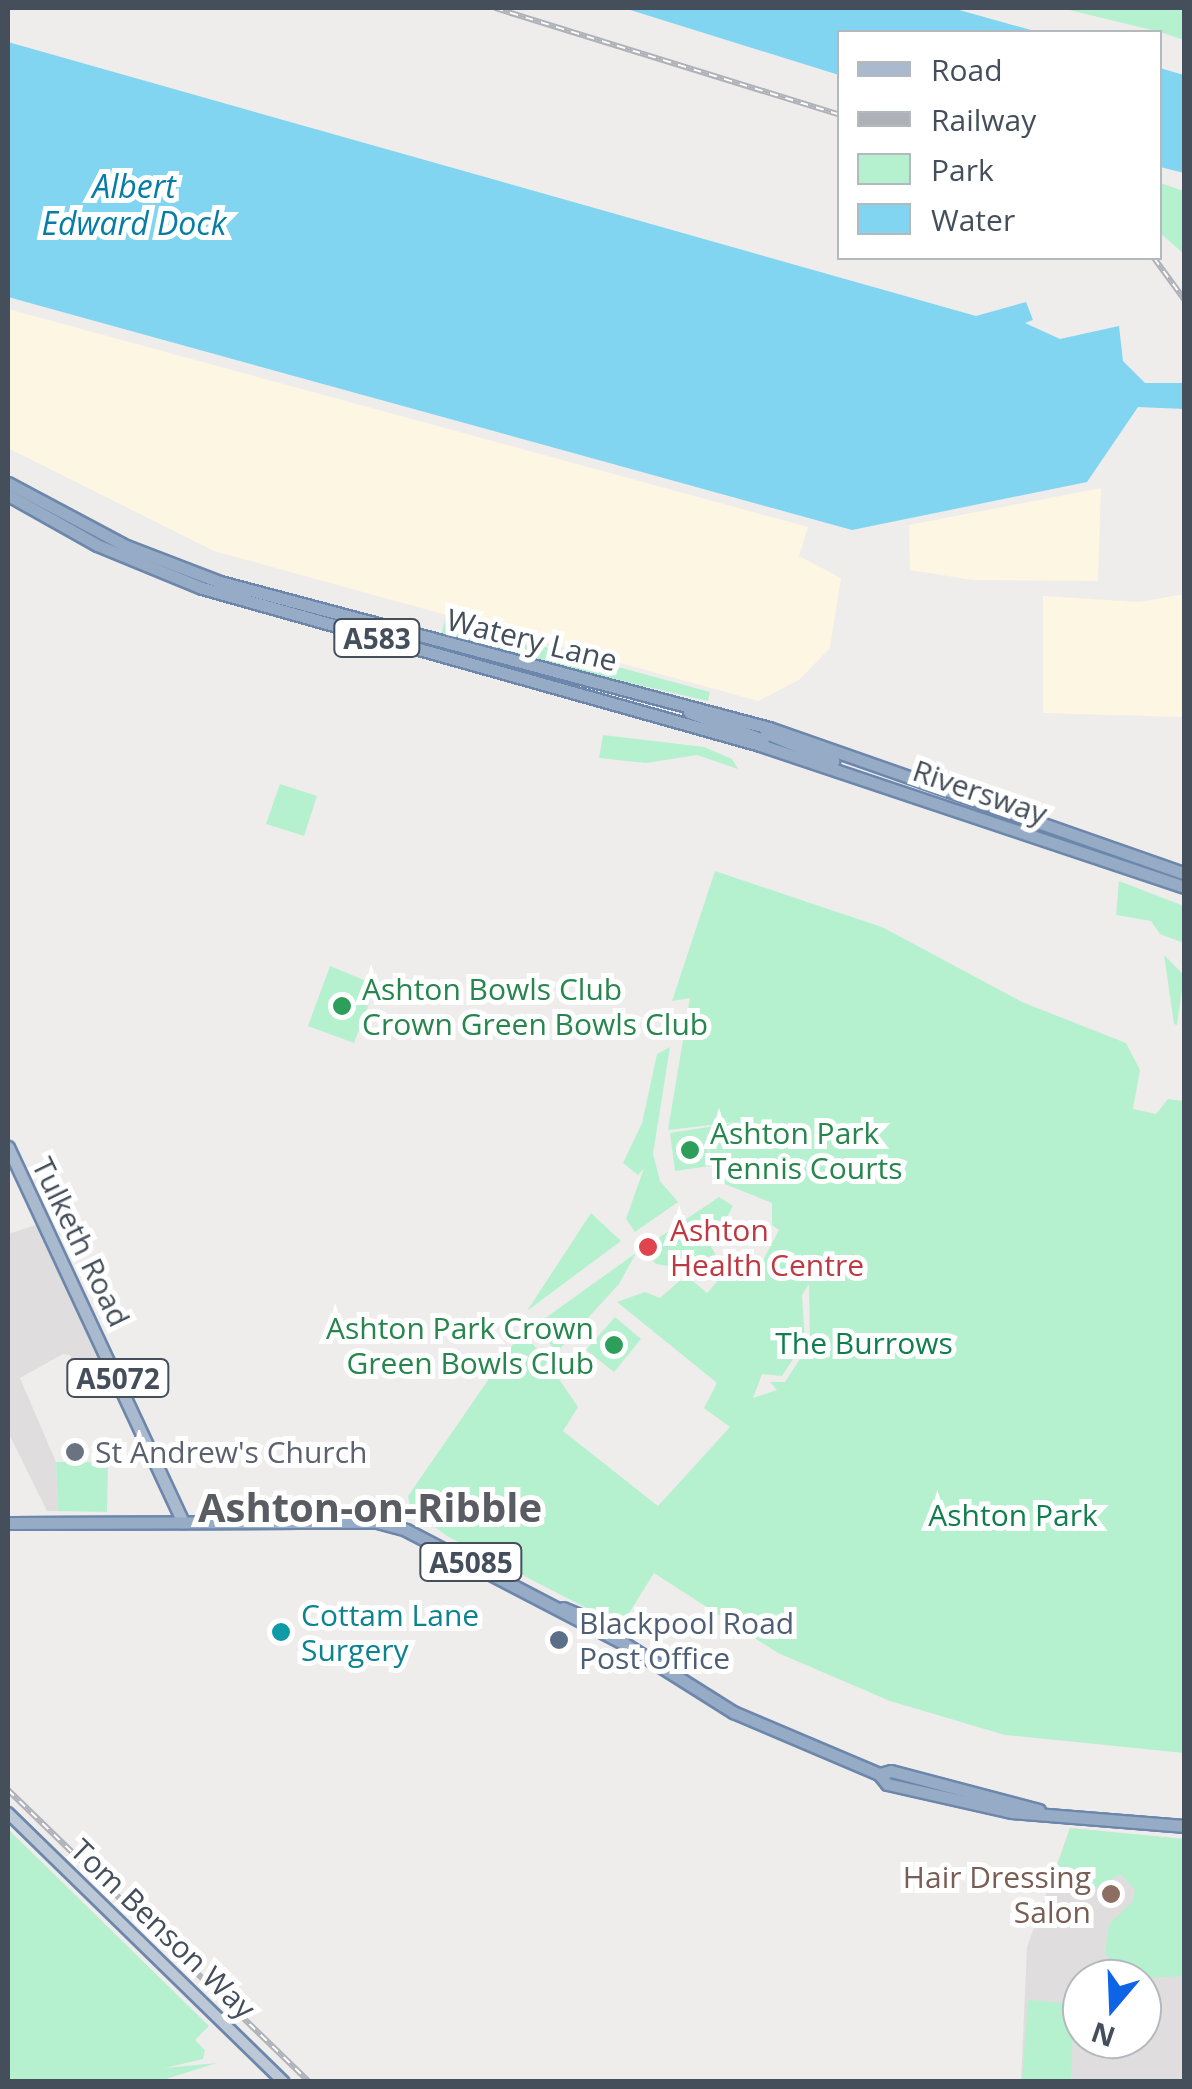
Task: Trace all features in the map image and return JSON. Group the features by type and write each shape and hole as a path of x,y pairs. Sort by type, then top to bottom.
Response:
{"highway":[{"name":"Watery Lane","path":"8,482 126,546 220,582 658,698 765,737"},
{"name":"Watery Lane","path":"8,495 96,544 202,588 765,737"},
{"name":"Riversway","path":"765,737 881,785 1184,886"},
{"name":"Riversway","path":"765,737 1184,873"},
{"name":"A5085","path":"8,1523 377,1522 563,1608 596,1619 626,1644 761,1727 879,1774 886,1784 949,1801 1184,1826"}],"main road":[{"name":"Tulketh Road","path":"8,1147 183,1522"},
{"name":"Tom Benson Way","path":"8,1814 284,2082"}],"shaded area":[{"path":"8,309 808,527 799,556 841,578 830,648 799,680 758,701 214,551 8,448"},
{"path":"1101,488 1098,581 973,580 910,570 909,525"},
{"path":"1184,594 1184,717 1043,713 1043,596 1139,602"},
{"path":"36,1225 102,1361 78,1376 70,1355 63,1354 20,1378 56,1462 58,1511 47,1511 8,1432 8,1234"},
{"path":"1070,1828 1184,1839 1184,2081 1021,2082 1027,1947"}],"green space":[{"path":"1061,8 1184,8 1184,40 1162,30"},
{"path":"1162,184 1184,191 1184,254 1162,235"},
{"path":"446,616 464,621 463,627 506,637 509,631 512,638 710,692 708,701 440,639"},
{"path":"603,735 704,747 732,759 738,769 697,755 646,763 599,758"},
{"path":"280,784 317,796 304,836 266,824"},
{"name":"Ashton Park","path":"715,871 882,927 1022,1002 1126,1043 1140,1070 1133,1109 1156,1114 1168,1099 1184,1101 1184,1753 1005,1735 890,1701 778,1653 654,1573 621,1626 447,1536 411,1510 408,1496 522,1331 548,1362 540,1369 555,1373 578,1407 563,1431 658,1506 730,1427 704,1408 717,1383 617,1302 645,1292 660,1298 686,1275 707,1293 721,1277 747,1270 754,1260 761,1264 779,1230 772,1225 772,1203 715,1180 752,1162 712,1166 706,1130 710,1166 675,1171 670,1133 746,1121 668,1130 690,998 672,1001","holes":["809,1284 810,1343 785,1382 770,1382 777,1390 753,1398 762,1374 782,1376 805,1341 802,1295"]},
{"path":"1119,881 1184,906 1184,943 1160,934 1151,921 1116,915"},
{"path":"1164,955 1184,975 1177,1025 1174,1024"},
{"name":"Ashton Bowls Club Crown Green Bowls Club","path":"330,966 376,985 354,1043 308,1026"},
{"path":"670,1047 653,1154 660,1181 678,1202 635,1232 626,1219 644,1168 638,1175 623,1163 642,1123 657,1054"},
{"path":"719,1197 733,1206 711,1246 718,1260 705,1272 656,1264 642,1249"},
{"path":"591,1213 621,1241 527,1311"},
{"path":"636,1253 619,1284 556,1353 537,1324"},
{"name":"Ashton Park Crown Green Bowls Club","path":"615,1317 641,1339 614,1372 586,1350"},
{"path":"56,1462 108,1462 107,1512 58,1511"},
{"path":"1070,1828 1184,1839 1184,1976 1162,1977 1162,1959 1110,1959 1105,1954 1109,1924 1133,1901 1135,1890 1121,1874 1087,1893 1050,1887"},
{"path":"8,1829 209,2026 195,2040 205,2050 203,2059 165,2068 217,2063 160,2081 8,2081"},
{"path":"1028,2000 1062,2003 1062,2059 1072,2059 1071,2081 1022,2081"}],"water":[{"path":"624,8 952,8 1031,30 837,30 837,74"},
{"name":"Albert Edward Dock","path":"8,42 976,316 1026,302 1033,320 1025,323 1060,339 1119,326 1123,361 1145,383 1184,383 1184,409 1138,407 1087,482 852,530 8,297"},
{"path":"1162,69 1184,75 1184,173 1162,168"}],"railway":[{"path":"495,8 837,114"},
{"path":"1155,260 1184,299"},
{"path":"8,1790 309,2082"}],"place":[{"name":"Ashton Bowls Club Crown Green Bowls Club","path":"342,1006"},
{"name":"Ashton Park Tennis Courts","path":"690,1150"},
{"name":"Ashton Health Centre","path":"648,1247"},
{"name":"Ashton Park Crown Green Bowls Club","path":"614,1345"},
{"name":"St Andrew's Church","path":"75,1452"},
{"name":"Cottam Lane Surgery","path":"281,1632"},
{"name":"Blackpool Road Post Office","path":"559,1640"},
{"name":"Hair Dressing Salon","path":"1111,1894"}],"district":[{"name":"Ashton-on-Ribble","path":"370,1507"}],"park label":[{"name":"The Burrows","path":"864,1343"}]}
